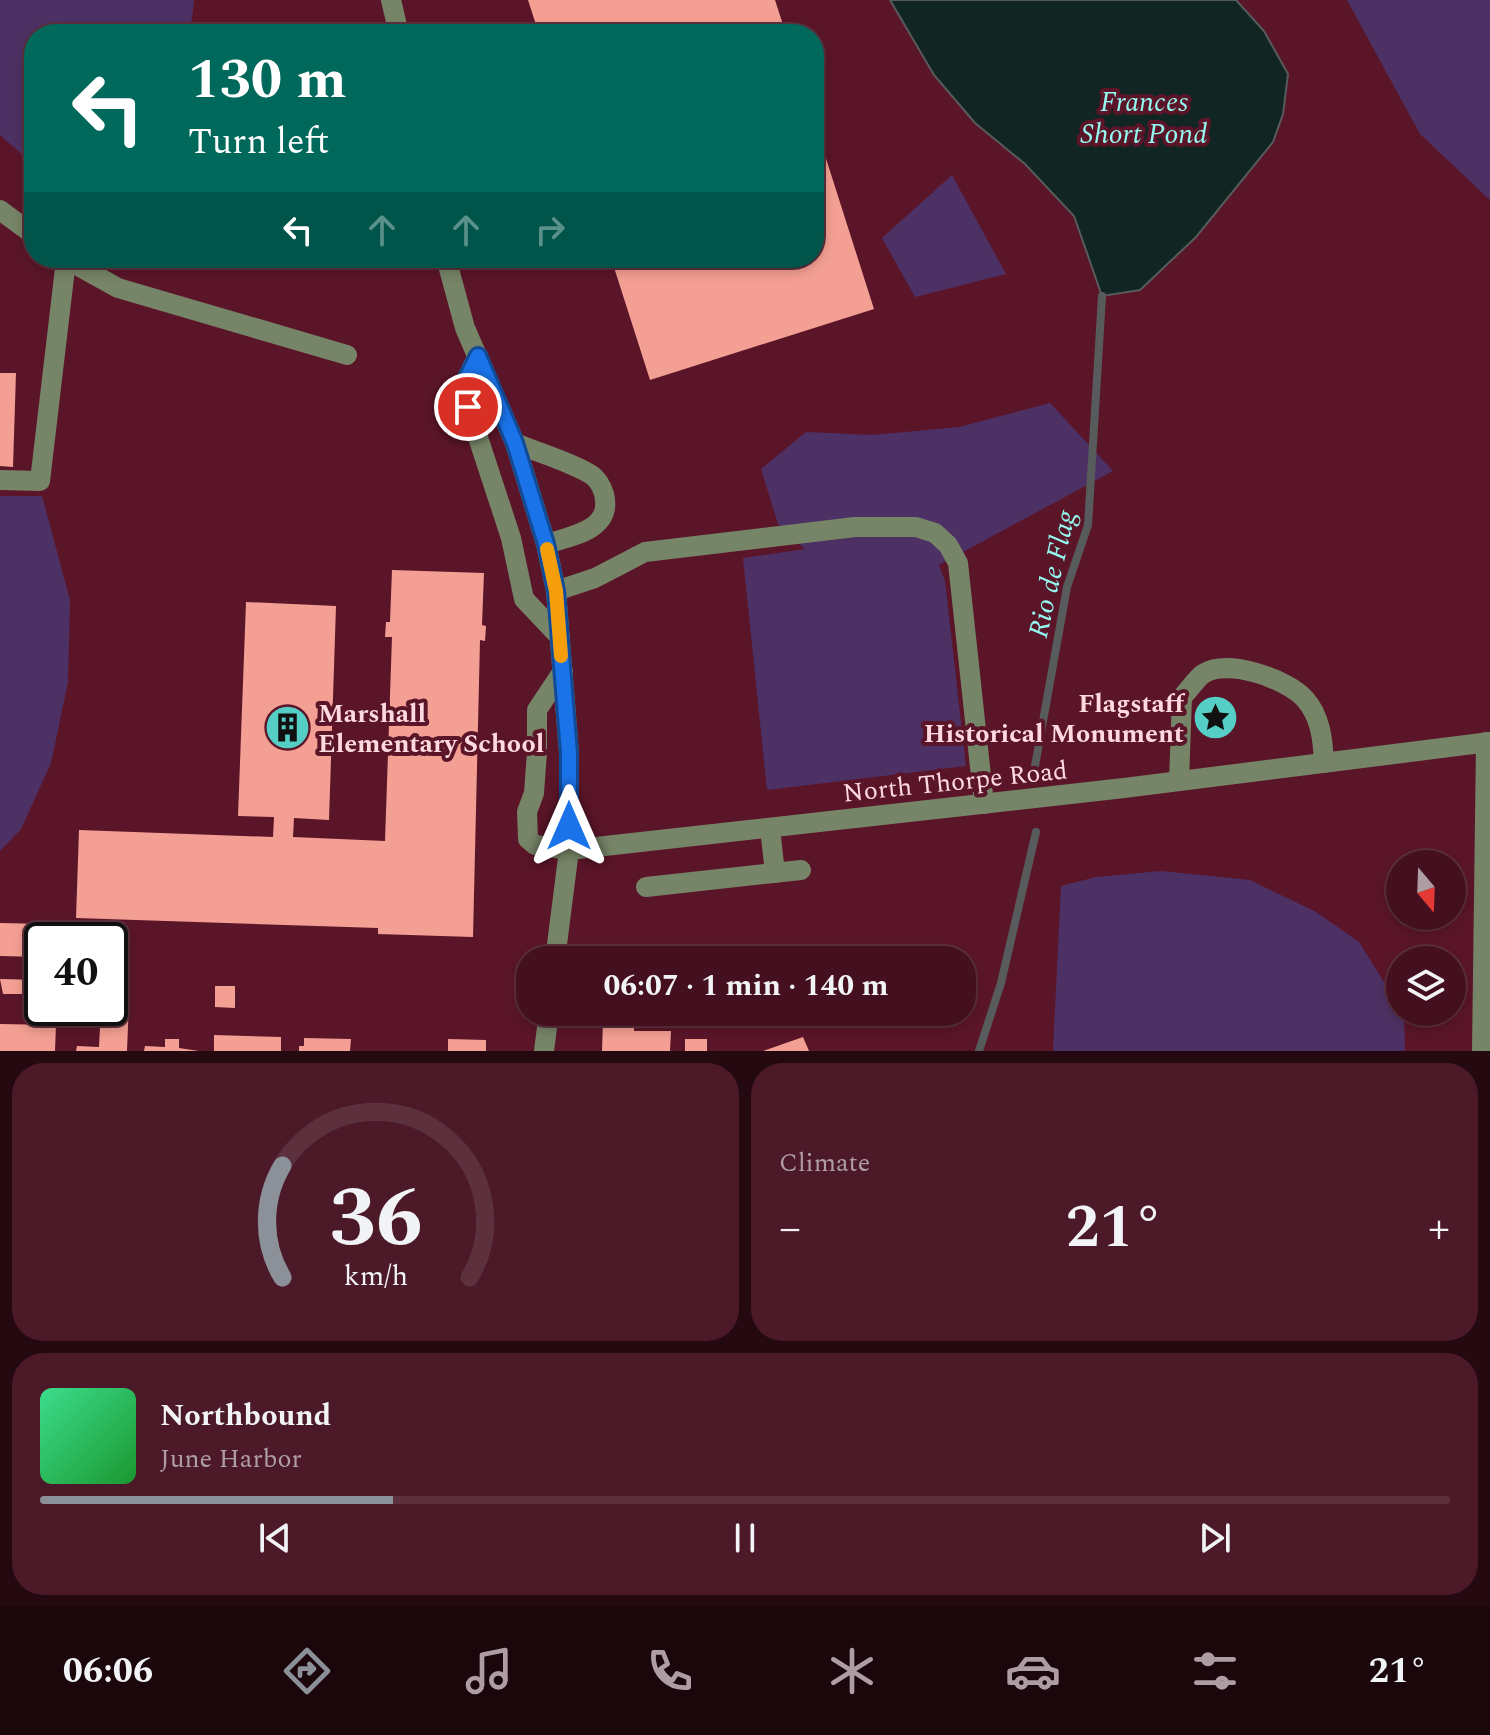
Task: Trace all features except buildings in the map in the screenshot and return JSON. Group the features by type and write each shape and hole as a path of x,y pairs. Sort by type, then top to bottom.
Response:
{"street":[{"path":"391,0 397,24"},
{"path":"0,210 24,228"},
{"path":"0,480 40,481 64,268"},
{"path":"81,268 118,288 347,355"},
{"path":"448,268 456,302 515,443 546,544 556,591 569,753 569,850 557,946"},
{"path":"478,356 464,384 468,407 511,538 524,599 560,637"},
{"path":"515,443 593,475 603,489 606,507 599,522 584,533 546,544"},
{"path":"556,591 595,578 645,552 855,527 916,527 935,533 948,545 958,563 984,804"},
{"path":"1179,781 1182,697 1205,673 1245,667 1295,690 1306,700 1320,727 1324,763"},
{"name":"North Thorpe Road","path":"563,671 537,710 534,793 527,812 528,839 535,845 569,850 984,804 1488,742"},
{"path":"1482,1051 1488,742"},
{"path":"770,828 775,873"},
{"path":"646,887 801,870"},
{"path":"544,1051 547,1026"}],"shaded area":[{"path":"0,0 194,0 191,24 24,24 24,156 0,135"},
{"path":"1347,0 1490,0 1490,200 1420,134"},
{"path":"952,175 1006,274 915,297 882,238"},
{"path":"1050,403 1113,471 939,565 945,581 966,766 767,790 743,558 805,549 778,524 761,469 806,432 873,435 959,427"},
{"path":"0,496 42,496 70,600 68,682 51,763 21,829 0,851"},
{"path":"1161,871 1250,880 1316,912 1359,942 1386,985 1386,1026 1404,1026 1405,1051 1053,1051 1061,886 1096,877"}],"water":[{"name":"Frances Short Pond","path":"890,0 1236,0 1264,31 1288,74 1283,114 1273,142 1196,237 1140,290 1102,296 1074,216 1025,164 975,123 934,75"}],"waterway":[{"name":"Rio de Flag","path":"1035,766 1067,587 1088,525 1102,296"},
{"name":"Rio de Flag","path":"979,1051 1001,983 1036,832"}],"slow traffic":[{"path":"547,549 556,591 561,656"}],"place":[{"name":"Flagstaff Historical Monument","path":"1215,718"},
{"name":"Marshall Elementary School","path":"287,728"}],"route":[{"path":"468,407 464,384 478,356 515,443 546,544 556,591 569,753 569,826"}]}
